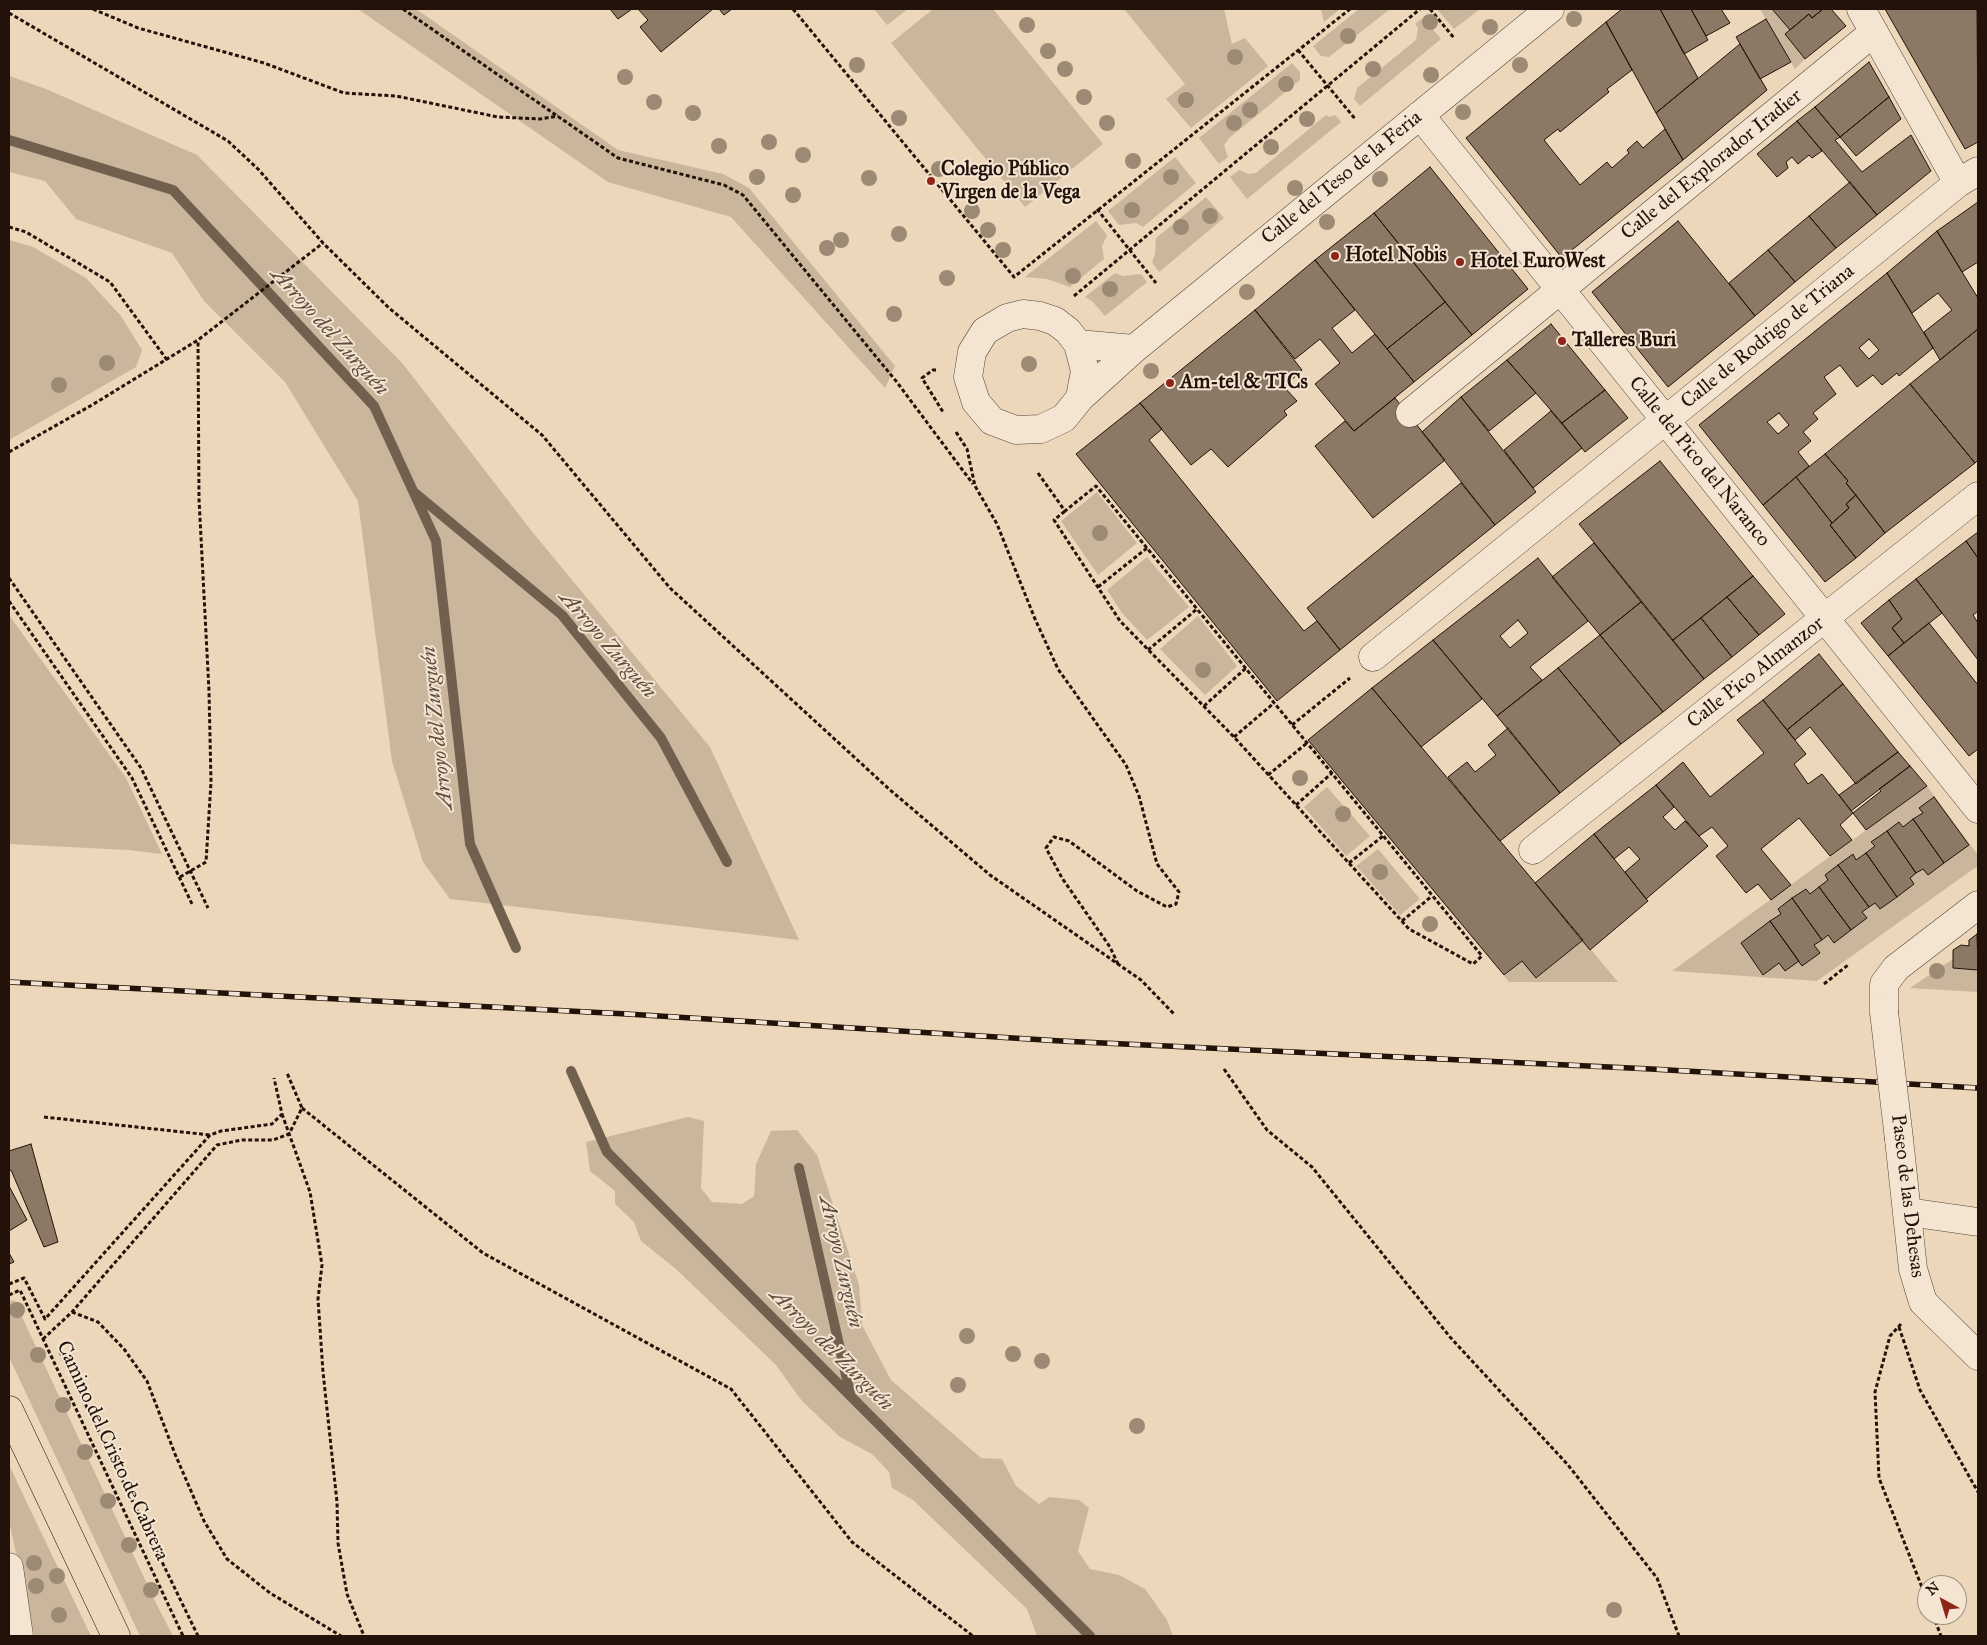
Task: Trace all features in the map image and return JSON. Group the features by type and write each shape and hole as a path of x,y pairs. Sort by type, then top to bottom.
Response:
{"main road":[{"path":"9,1410 116,1636"}],"street":[{"name":"Calle del Teso de la Feria","path":"1080,398 1086,371 1078,344 1068,331 1055,321 1040,316 1023,314 1007,318 985,331 972,352 968,377 976,402 992,421 1016,430 1041,429 1064,418 1080,398 1134,349 1550,9"},
{"path":"1868,20 1968,177"},
{"name":"Calle del Explorador Iradier","path":"1410,413 1560,290 1868,20"},
{"name":"Calle del Pico del Naranco","path":"1420,115 1978,809"},
{"name":"Calle de Rodrigo de Triana","path":"1374,658 1664,420 1968,177"},
{"path":"1078,344 1134,349"},
{"name":"Calle Pico Almanzor","path":"1533,850 1978,496"},
{"name":"Paseo de las Dehesas","path":"1978,905 1896,968 1884,984 1882,994 1913,1269 1924,1302 1978,1356"},
{"path":"1908,1212 1978,1222"},
{"path":"9,1567 19,1636"}],"path":[{"path":"92,9 138,28 264,63 344,93 396,96 498,117 540,119 558,116"},
{"path":"403,9 618,158 724,185 744,195 896,381 975,486 997,524 1035,619 1058,669 1126,765 1139,796 1158,864 1179,892 1176,904 1167,907 1137,891 1069,841 1054,837 1046,848 1062,878 1110,947 1118,964"},
{"path":"793,9 1014,277 1350,9"},
{"path":"1073,296 1420,9"},
{"path":"1430,9 1454,38"},
{"path":"9,13 228,141 258,169 323,243 389,308 542,435 670,588 875,775 990,875 1141,980 1174,1014"},
{"path":"1298,50 1356,120"},
{"path":"1097,209 1156,283"},
{"path":"9,227 26,232 110,282 167,360"},
{"path":"9,452 198,340 216,328 323,243"},
{"path":"180,877 206,862 211,782 209,691 199,499 198,340"},
{"path":"941,371 933,370 922,378 947,418"},
{"path":"952,425 967,449 975,486"},
{"path":"1038,473 1065,511"},
{"path":"1096,486 1482,956 1473,964 1409,929 1234,737 1120,620 1054,520 1065,511 1096,486"},
{"path":"1098,587 1147,548"},
{"path":"9,578 141,768 208,908"},
{"path":"9,601 132,778 192,904"},
{"path":"1148,650 1197,609"},
{"path":"1204,706 1246,668"},
{"path":"1292,725 1351,676"},
{"path":"1234,737 1274,703"},
{"path":"1268,775 1307,742"},
{"path":"1296,805 1332,773"},
{"path":"1349,863 1383,836"},
{"path":"1402,921 1432,896"},
{"path":"1824,984 1848,965"},
{"path":"1224,1069 1267,1130 1312,1167 1450,1337 1568,1464 1657,1578 1679,1636"},
{"path":"287,1073 302,1108 483,1253 731,1389 852,1542 973,1636"},
{"path":"274,1078 282,1114 310,1192 322,1265 318,1299 323,1372 337,1502 338,1543 348,1594 364,1636"},
{"path":"42,1339 72,1312 216,1145 242,1140 273,1140 289,1134 302,1108"},
{"path":"44,1117 210,1135 221,1131 272,1124 282,1114"},
{"path":"9,1284 24,1278 45,1319 210,1135"},
{"name":"Camino del Cristo de Cabrera","path":"9,1295 20,1290 184,1636"},
{"path":"72,1312 98,1322 124,1350 147,1381 175,1454 204,1521 227,1559 270,1593 341,1636"},
{"path":"1902,1321 1890,1336 1875,1392 1879,1478 1917,1575"},
{"path":"1899,1327 1920,1390 1978,1492"},
{"path":"60,1352 198,1636"}],"shaded area":[{"path":"358,9 416,9 618,150 723,174 749,188 895,366 885,388 731,217 608,182"},
{"path":"874,9 908,9 887,25"},
{"path":"933,9 993,9 1103,144 1025,207 891,43"},
{"path":"1124,9 1224,9 1232,44 1245,38 1268,66 1191,128 1166,99 1185,84"},
{"path":"1321,9 1340,9 1324,22"},
{"path":"1359,9 1390,9 1329,57 1321,56 1313,46"},
{"path":"1437,9 1480,9 1454,29"},
{"path":"1760,9 1772,9 1790,30 1785,34 1805,59 1795,69"},
{"path":"1423,18 1441,39 1360,106 1354,99 1357,88 1416,40 1418,28 1415,24"},
{"path":"1292,63 1300,72 1300,80 1229,138 1224,145 1228,157 1219,164 1199,138"},
{"path":"9,76 46,89 197,155 403,364 530,529 710,747 799,940 450,899 423,862 392,761 358,501 285,382 204,301 172,253 76,219 45,181 9,172"},
{"path":"1326,115 1330,117 1335,115 1341,122 1247,199 1230,177 1239,170 1248,174 1256,173"},
{"path":"1175,157 1196,183 1143,227 1136,223 1119,225 1108,211"},
{"path":"1206,197 1224,218 1159,272 1152,262 1155,254 1156,238"},
{"path":"1096,221 1107,235 1102,246 1104,259 1070,287 1047,279 1025,277"},
{"path":"9,240 33,247 86,278 121,316 142,350 136,367 9,440"},
{"path":"1115,273 1123,276 1141,274 1147,282 1105,316 1092,301 1085,297"},
{"path":"1097,492 1137,543 1098,575 1061,521"},
{"path":"1147,557 1189,607 1147,640 1122,613 1107,590"},
{"path":"9,615 126,778 162,854 128,850 9,844"},
{"path":"1198,616 1237,666 1205,695 1160,649"},
{"path":"1927,786 1978,855 1978,866 1817,981 1672,971"},
{"path":"1327,787 1370,836 1346,856 1304,807"},
{"path":"1378,849 1420,899 1400,915 1356,866"},
{"path":"1978,934 1978,992 1910,988 1953,959 1961,945 1968,946 1969,940"},
{"path":"1583,940 1618,982 1509,982 1504,976 1522,961 1537,978"},
{"path":"688,1117 704,1121 701,1188 712,1202 742,1204 754,1196 756,1164 771,1131 797,1130 817,1155 859,1285 862,1325 891,1380 981,1458 1002,1459 1016,1486 1039,1504 1049,1497 1079,1500 1089,1508 1078,1551 1090,1569 1119,1575 1145,1589 1167,1620 1173,1636 1037,1636 1027,1609 913,1500 892,1488 889,1472 872,1454 840,1437 802,1401 776,1365 676,1269 641,1241 634,1222 615,1204 615,1191 590,1171 586,1142"},
{"path":"14,1300 173,1636 140,1636 9,1357 9,1302"},
{"path":"9,1464 91,1636 34,1636 9,1521"}],"building":[{"path":"610,9 632,9 618,19"},
{"path":"638,9 713,9 661,52 640,27 648,20"},
{"path":"719,9 732,9 724,15"},
{"path":"1622,9 1660,9 1698,78 1656,113 1606,22"},
{"path":"1660,9 1691,9 1708,40 1684,54"},
{"path":"1691,9 1721,9 1730,23 1706,36"},
{"path":"1772,9 1823,9 1812,18 1809,14 1790,30"},
{"path":"1823,9 1831,9 1846,26 1805,59 1785,34 1809,14 1812,18"},
{"path":"1885,9 1977,9 1978,142 1965,149"},
{"path":"1766,19 1791,62 1760,79 1736,37"},
{"path":"1606,22 1632,70 1607,89 1609,92 1560,132 1558,129 1544,140 1580,185 1607,162 1612,168 1629,153 1627,150 1637,141 1643,148 1665,129 1683,160 1562,258 1466,138"},
{"path":"1740,44 1767,90 1683,160 1656,113"},
{"path":"1869,62 1889,97 1840,137 1815,107"},
{"path":"1889,97 1901,119 1856,156 1840,137"},
{"path":"1815,107 1840,137 1835,140 1862,172 1911,135 1931,171 1877,215 1797,121"},
{"path":"1797,121 1822,151 1812,158 1809,155 1798,164 1792,157 1786,162 1788,168 1777,177 1757,154"},
{"name":"Hotel EuroWest","path":"1430,167 1528,289 1472,335 1374,213"},
{"path":"1850,182 1877,215 1836,248 1809,216"},
{"path":"1978,202 1978,262 1962,272 1937,231"},
{"path":"1374,213 1445,302 1387,349 1315,260"},
{"path":"1809,216 1836,248 1795,282 1768,250"},
{"path":"1678,221 1755,316 1668,387 1592,292"},
{"path":"1937,231 1978,298 1978,329 1940,360 1924,332 1952,310 1938,293 1912,313 1887,273"},
{"path":"1768,250 1795,282 1755,316 1729,283"},
{"path":"1315,260 1355,310 1332,328 1352,353 1375,334 1414,382 1354,431 1315,384 1340,363 1320,339 1295,359 1255,310"},
{"path":"1887,273 1933,348 1899,376 1897,373 1882,385 1873,375 1857,387 1840,365 1824,377 1836,394 1813,413 1818,419 1803,432 1811,441 1798,452 1809,466 1763,505 1699,425","holes":["1869,339 1879,350 1869,359 1859,348","1779,413 1789,425 1778,434 1767,422"]},
{"path":"1445,302 1472,335 1414,382 1387,349"},
{"path":"1255,310 1302,370 1284,387 1297,401 1284,411 1287,415 1228,467 1211,449 1191,465 1140,403"},
{"path":"1551,324 1605,390 1562,423 1507,360"},
{"path":"1978,329 1978,460 1975,463 1910,384"},
{"path":"1507,360 1536,393 1489,431 1461,397"},
{"path":"1910,384 1975,463 1885,533 1846,483 1848,481 1825,454"},
{"path":"1605,390 1628,418 1585,452 1562,423"},
{"path":"1461,397 1536,492 1495,525 1422,432"},
{"path":"1395,398 1445,460 1373,518 1315,446 1345,421 1354,431"},
{"path":"1140,403 1162,429 1149,440 1304,631 1317,621 1340,650 1277,701 1076,454"},
{"path":"1551,411 1582,448 1533,488 1504,450"},
{"path":"1825,454 1848,481 1846,483 1856,495 1846,504 1849,508 1832,523 1796,477"},
{"path":"1660,461 1753,576 1673,640 1579,524"},
{"path":"1796,477 1832,523 1830,525 1856,558 1825,582 1763,505"},
{"path":"1461,483 1495,525 1340,650 1307,608"},
{"path":"1856,495 1885,533 1856,558 1830,525 1849,508 1846,504"},
{"path":"1978,532 1978,558 1966,541"},
{"path":"1966,541 1978,558 1978,611 1973,615 1978,623 1978,660 1916,579"},
{"path":"1594,543 1641,602 1600,635 1552,577"},
{"path":"1538,558 1588,621 1530,667 1542,680 1497,716 1433,640","holes":["1518,620 1528,633 1510,648 1500,636"]},
{"path":"1753,576 1785,614 1759,635 1727,597"},
{"path":"1916,579 1942,613 1904,643 1892,628 1902,619 1889,600"},
{"path":"1727,597 1759,635 1732,657 1701,618"},
{"path":"1889,600 1902,619 1892,628 1904,643 1888,656 1861,623"},
{"path":"1641,602 1704,679 1663,712 1600,635"},
{"path":"1701,618 1732,657 1704,679 1673,640"},
{"path":"1929,623 1978,685 1978,749 1969,756 1888,656"},
{"path":"1600,635 1663,712 1621,744 1558,668"},
{"path":"1433,640 1482,699 1421,747 1372,688"},
{"path":"1819,654 1843,684 1787,730 1763,700"},
{"path":"1558,668 1621,744 1560,793 1497,716"},
{"path":"1843,684 1898,752 1856,784 1810,727 1795,740 1787,730"},
{"path":"1372,688 1583,940 1536,978 1522,961 1504,975 1308,740"},
{"path":"1763,700 1806,754 1794,764 1808,784 1822,774 1853,813 1840,825 1852,840 1830,856 1799,818 1761,849 1791,885 1771,900 1758,884 1746,893 1716,856 1728,846 1712,827 1699,836 1656,785 1683,762 1710,797 1764,753 1737,720"},
{"path":"1508,728 1560,793 1500,841 1448,777 1467,762 1475,772 1496,755 1488,745"},
{"path":"1898,752 1910,766 1851,811 1839,795"},
{"path":"1910,766 1927,786 1866,830 1853,813 1881,791 1879,789"},
{"path":"1656,785 1674,807 1663,817 1675,830 1685,821 1708,846 1646,899 1625,872 1640,859 1629,847 1614,859 1594,834"},
{"path":"1934,797 1969,845 1944,863 1913,819 1923,813 1919,808"},
{"path":"1913,819 1944,863 1928,875 1923,869 1916,873 1887,831 1899,822 1903,827"},
{"path":"1887,831 1916,873 1910,878 1914,884 1897,897 1866,853 1875,846 1871,842"},
{"path":"1594,834 1648,901 1590,950 1535,883"},
{"path":"1866,853 1897,897 1880,909 1875,903 1869,907 1838,865 1853,854 1856,860"},
{"path":"1838,865 1869,907 1862,912 1867,918 1851,930 1819,887 1828,880 1825,875"},
{"path":"1819,887 1851,930 1834,943 1828,935 1822,940 1792,898 1806,889 1810,894"},
{"path":"1792,898 1822,940 1814,945 1820,953 1802,966 1770,921 1781,914 1778,909"},
{"path":"1770,921 1799,961 1785,971 1779,963 1763,975 1741,943"},
{"path":"1977,934 1978,970 1953,968 1953,950 1961,945 1969,946 1969,940"},
{"path":"31,1144 58,1242 44,1247 11,1170 9,1171 9,1151"},
{"path":"9,1186 27,1220 9,1231"},
{"path":"9,1253 14,1262 9,1264"}],"waterway":[{"name":"Arroyo del Zurguén","path":"9,140 173,190 374,406 436,541 470,844 516,948"},
{"name":"Arroyo Zurguén","path":"415,493 562,615 661,738 727,862"},
{"name":"Arroyo del Zurguén","path":"571,1071 607,1152 1090,1636"},
{"name":"Arroyo Zurguén","path":"799,1168 850,1393"}],"railway":[{"path":"9,982 627,1014 1061,1041 1651,1069 1978,1088"}],"place":[{"name":"Colegio Público Virgen de la Vega","path":"931,181"},
{"name":"Hotel Nobis","path":"1335,256"},
{"name":"Hotel EuroWest","path":"1460,262"},
{"name":"Talleres Buri","path":"1562,341"},
{"name":"Am-tel & TICs","path":"1170,383"}]}
